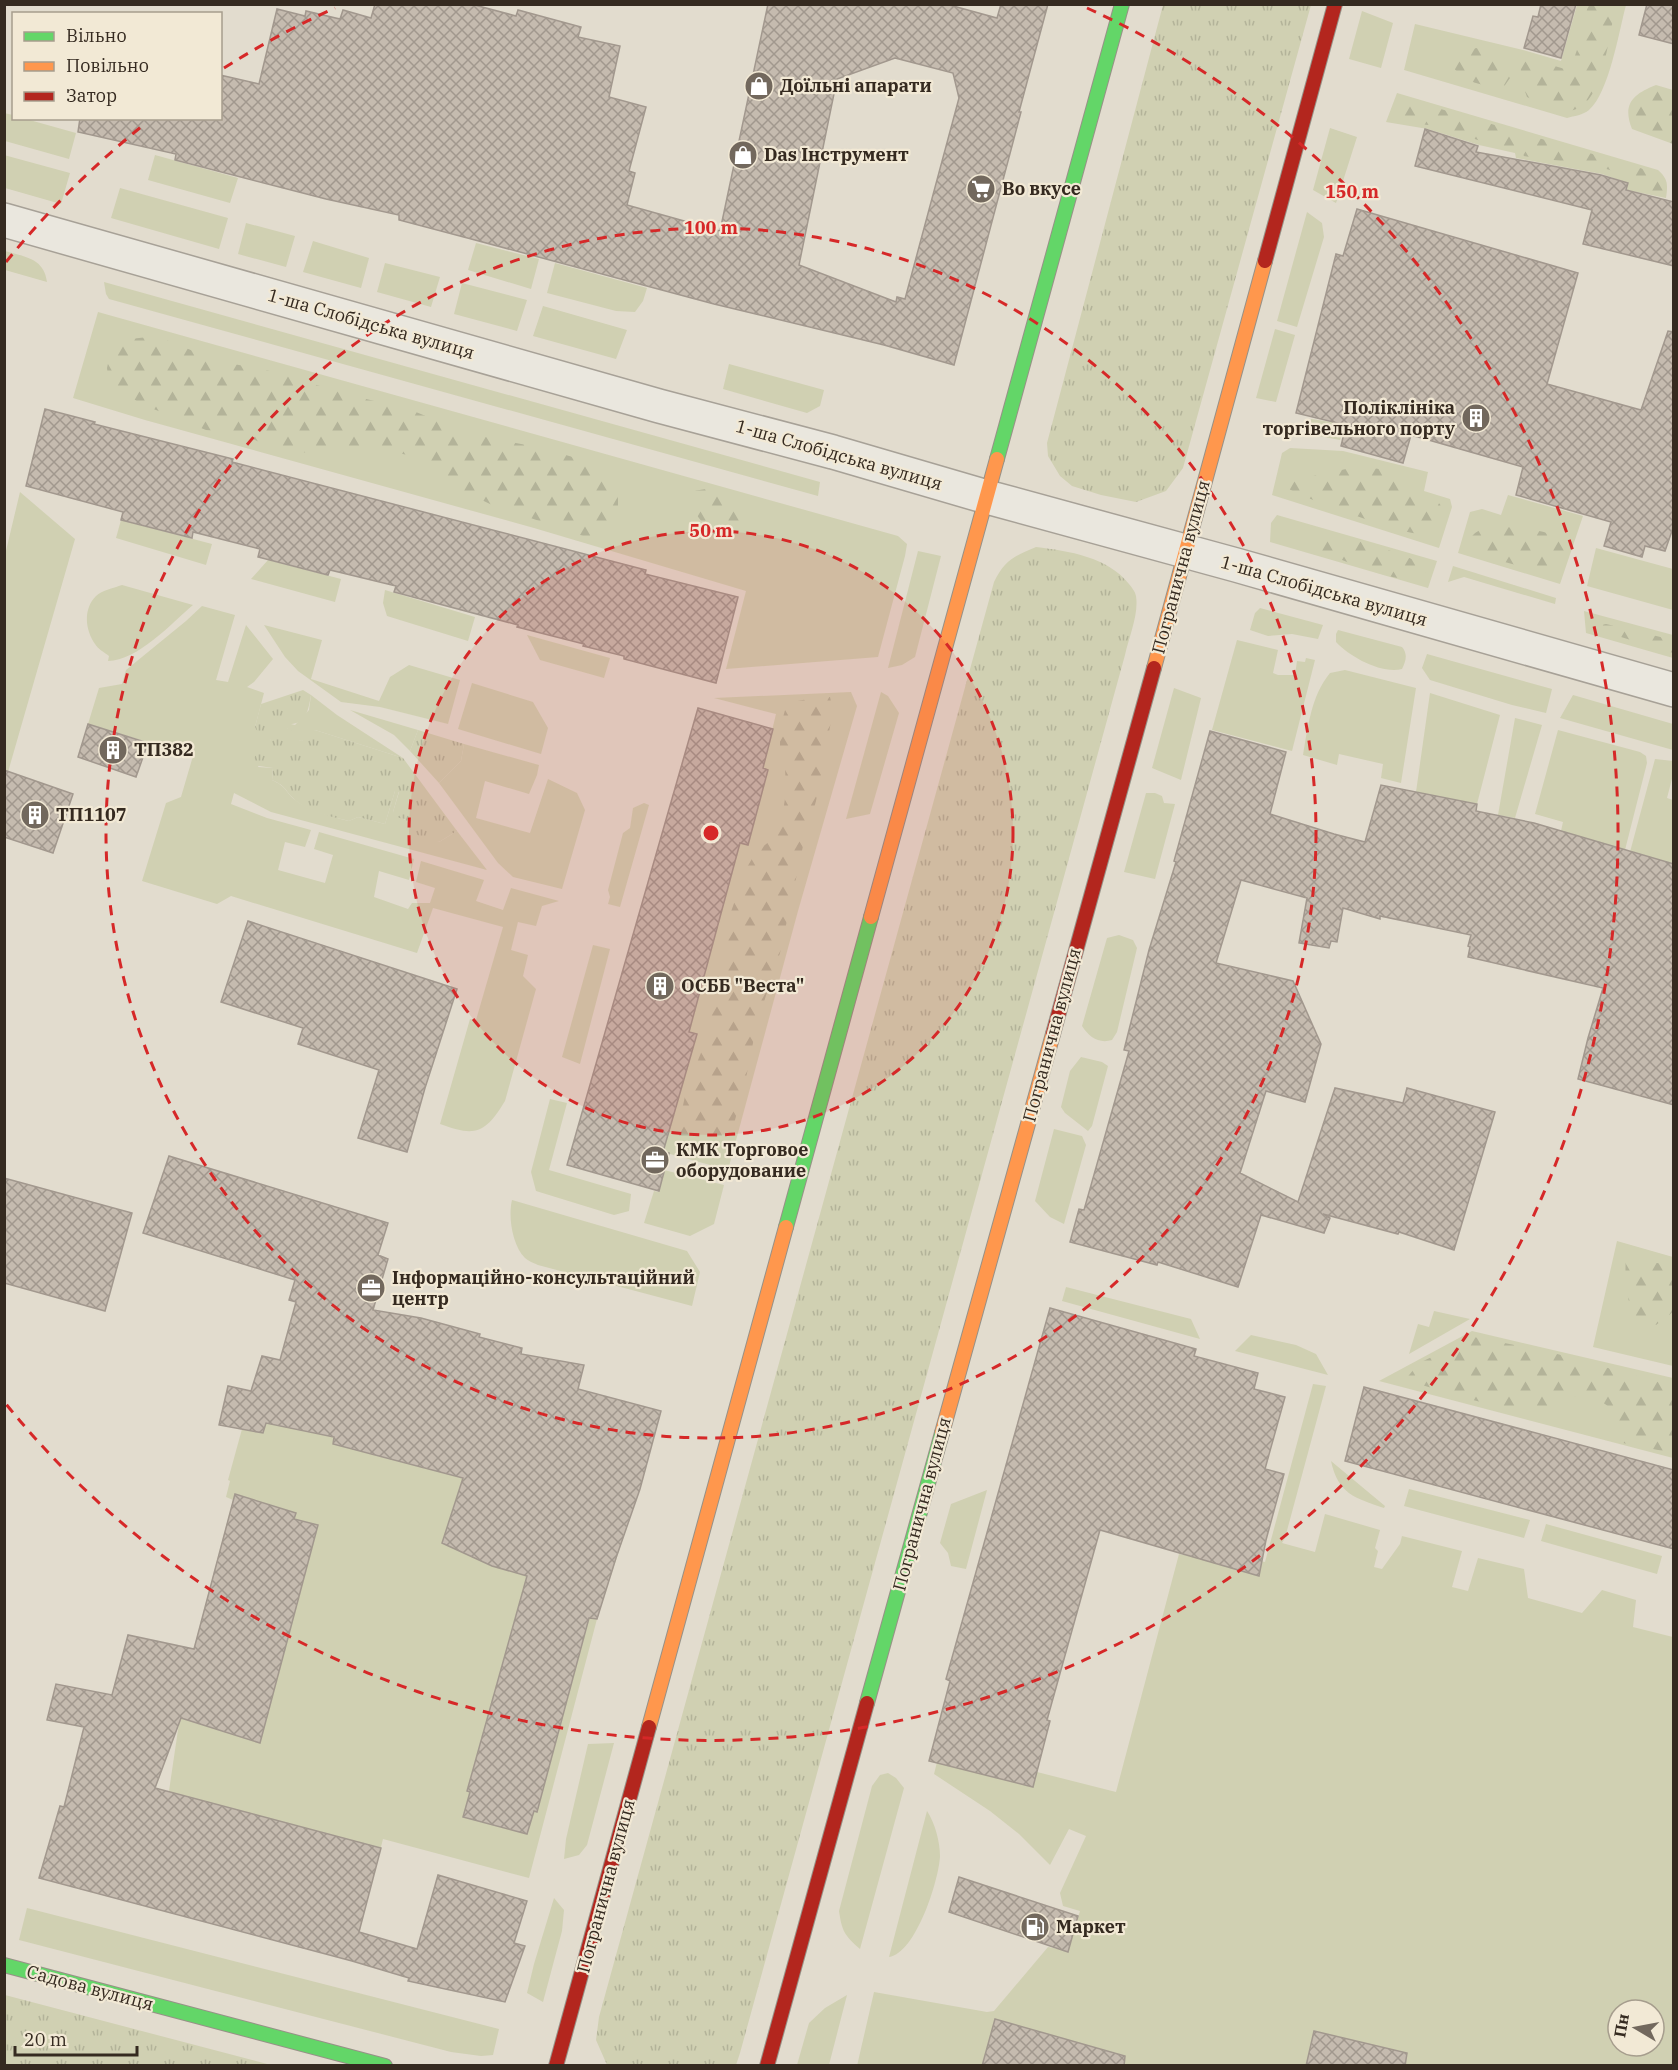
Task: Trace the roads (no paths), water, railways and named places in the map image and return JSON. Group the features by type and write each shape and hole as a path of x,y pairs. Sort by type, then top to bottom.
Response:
{"main road":[{"name":"Погранична вулиця","path":"556,2066 1122,4"},
{"name":"Погранична вулиця","path":"767,2066 1186,552 1335,4"},
{"name":"Садова вулиця","path":"4,1965 385,2066"}],"street":[{"name":"1-ша Слобідська вулиця","path":"4,220 1674,690"}],"place":[{"name":"Доїльні апарати","path":"759,86"},
{"name":"Das Інструмент","path":"743,155"},
{"name":"Во вкусе","path":"981,189"},
{"name":"Поліклініка торгівельного порту","path":"1476,418"},
{"name":"ТП382","path":"113,750"},
{"name":"ТП1107","path":"35,815"},
{"name":"ОСББ \"Веста\"","path":"660,986"},
{"name":"КМК Торговое оборудование","path":"655,1160"},
{"name":"Інформаційно-консультаційний центр","path":"371,1288"},
{"name":"Маркет","path":"1035,1927"}]}
